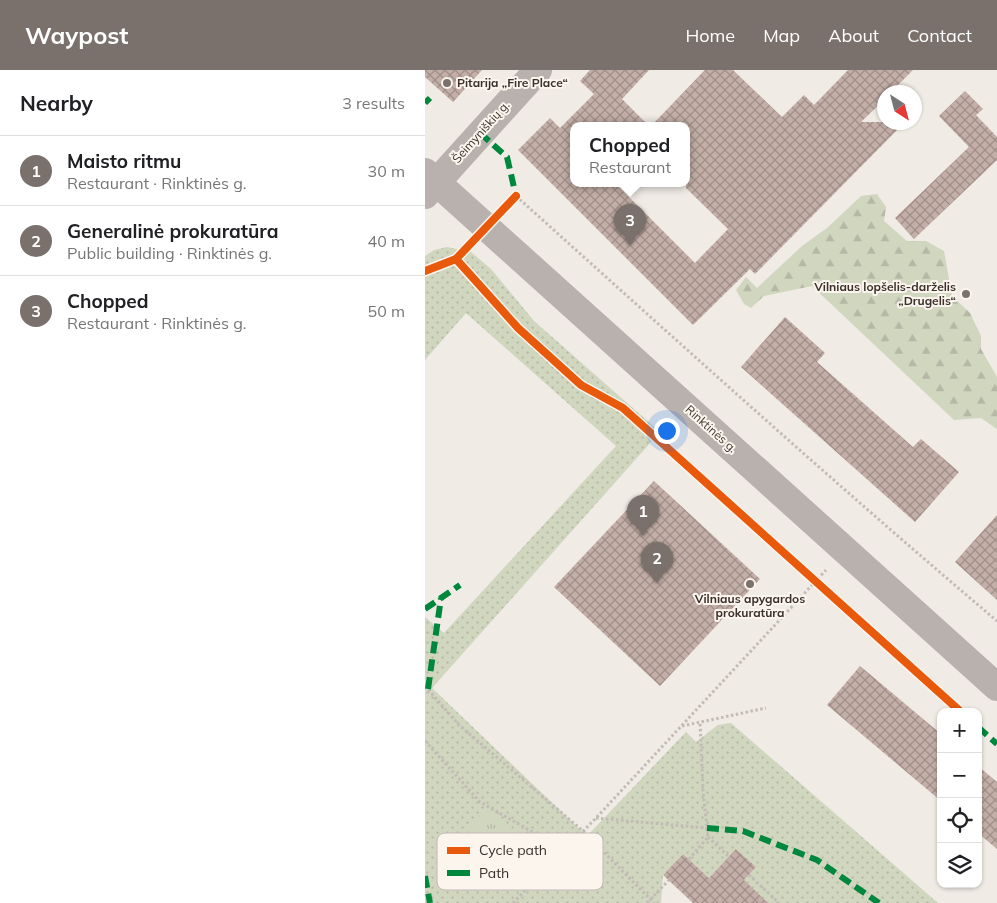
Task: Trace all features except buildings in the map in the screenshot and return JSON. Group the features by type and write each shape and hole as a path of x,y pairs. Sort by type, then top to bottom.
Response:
{"main road":[{"name":"Šeimyniškių g.","path":"429,183 538,70"},
{"name":"Rinktinės g.","path":"429,183 845,550 997,687"}],"path":[{"path":"516,196 706,368 997,622"},
{"path":"425,686 459,725 583,831 845,550"},
{"path":"681,726 766,708"},
{"path":"699,722 708,838 729,857"},
{"path":"425,741 480,802 534,833"},
{"path":"596,818 707,828"},
{"path":"689,859 708,838"},
{"path":"603,851 654,903"},
{"path":"749,875 779,903"},
{"path":"647,903 669,880"},
{"path":"513,903 526,890"}],"green space":[{"path":"877,194 886,207 884,221 907,241 926,241 944,251 952,296 970,313 981,336 981,349 997,377 997,429 981,418 954,420 812,286 764,296 751,308 744,304 736,290 746,277 757,288 802,246 827,228 861,196"},
{"path":"447,247 471,252 491,269 534,321 660,432 432,688 584,833 437,833 437,890 603,890 603,833 590,833 686,732 696,742 718,725 731,723 938,903 768,903 744,880 756,867 736,849 709,878 683,854 663,875 661,903 425,903 425,617 444,633 616,446 466,313 425,360 425,256 434,250"},
{"path":"484,809 519,833 467,833"}],"marked path":[{"path":"425,103 430,98"},
{"path":"480,133 507,157 516,196 513,199"},
{"path":"425,609 460,585"},
{"path":"428,689 441,598"},
{"path":"982,731 997,744"},
{"path":"707,828 743,831 817,860 879,903"},
{"path":"425,876 430,903"}],"cycle path":[{"path":"425,271 456,259 516,196"},
{"path":"456,259 518,328 581,385 623,408 957,708"}],"place":[{"name":"Pitarija „Fire Place“","path":"447,83"},
{"name":"Chopped","path":"630,245"},
{"name":"Vilniaus lopšelis-darželis „Drugelis“","path":"966,294"},
{"name":"Maisto ritmu","path":"643,536"},
{"name":"Generalinė prokuratūra","path":"657,583"},
{"name":"Vilniaus apygardos prokuratūra","path":"750,584"}]}
